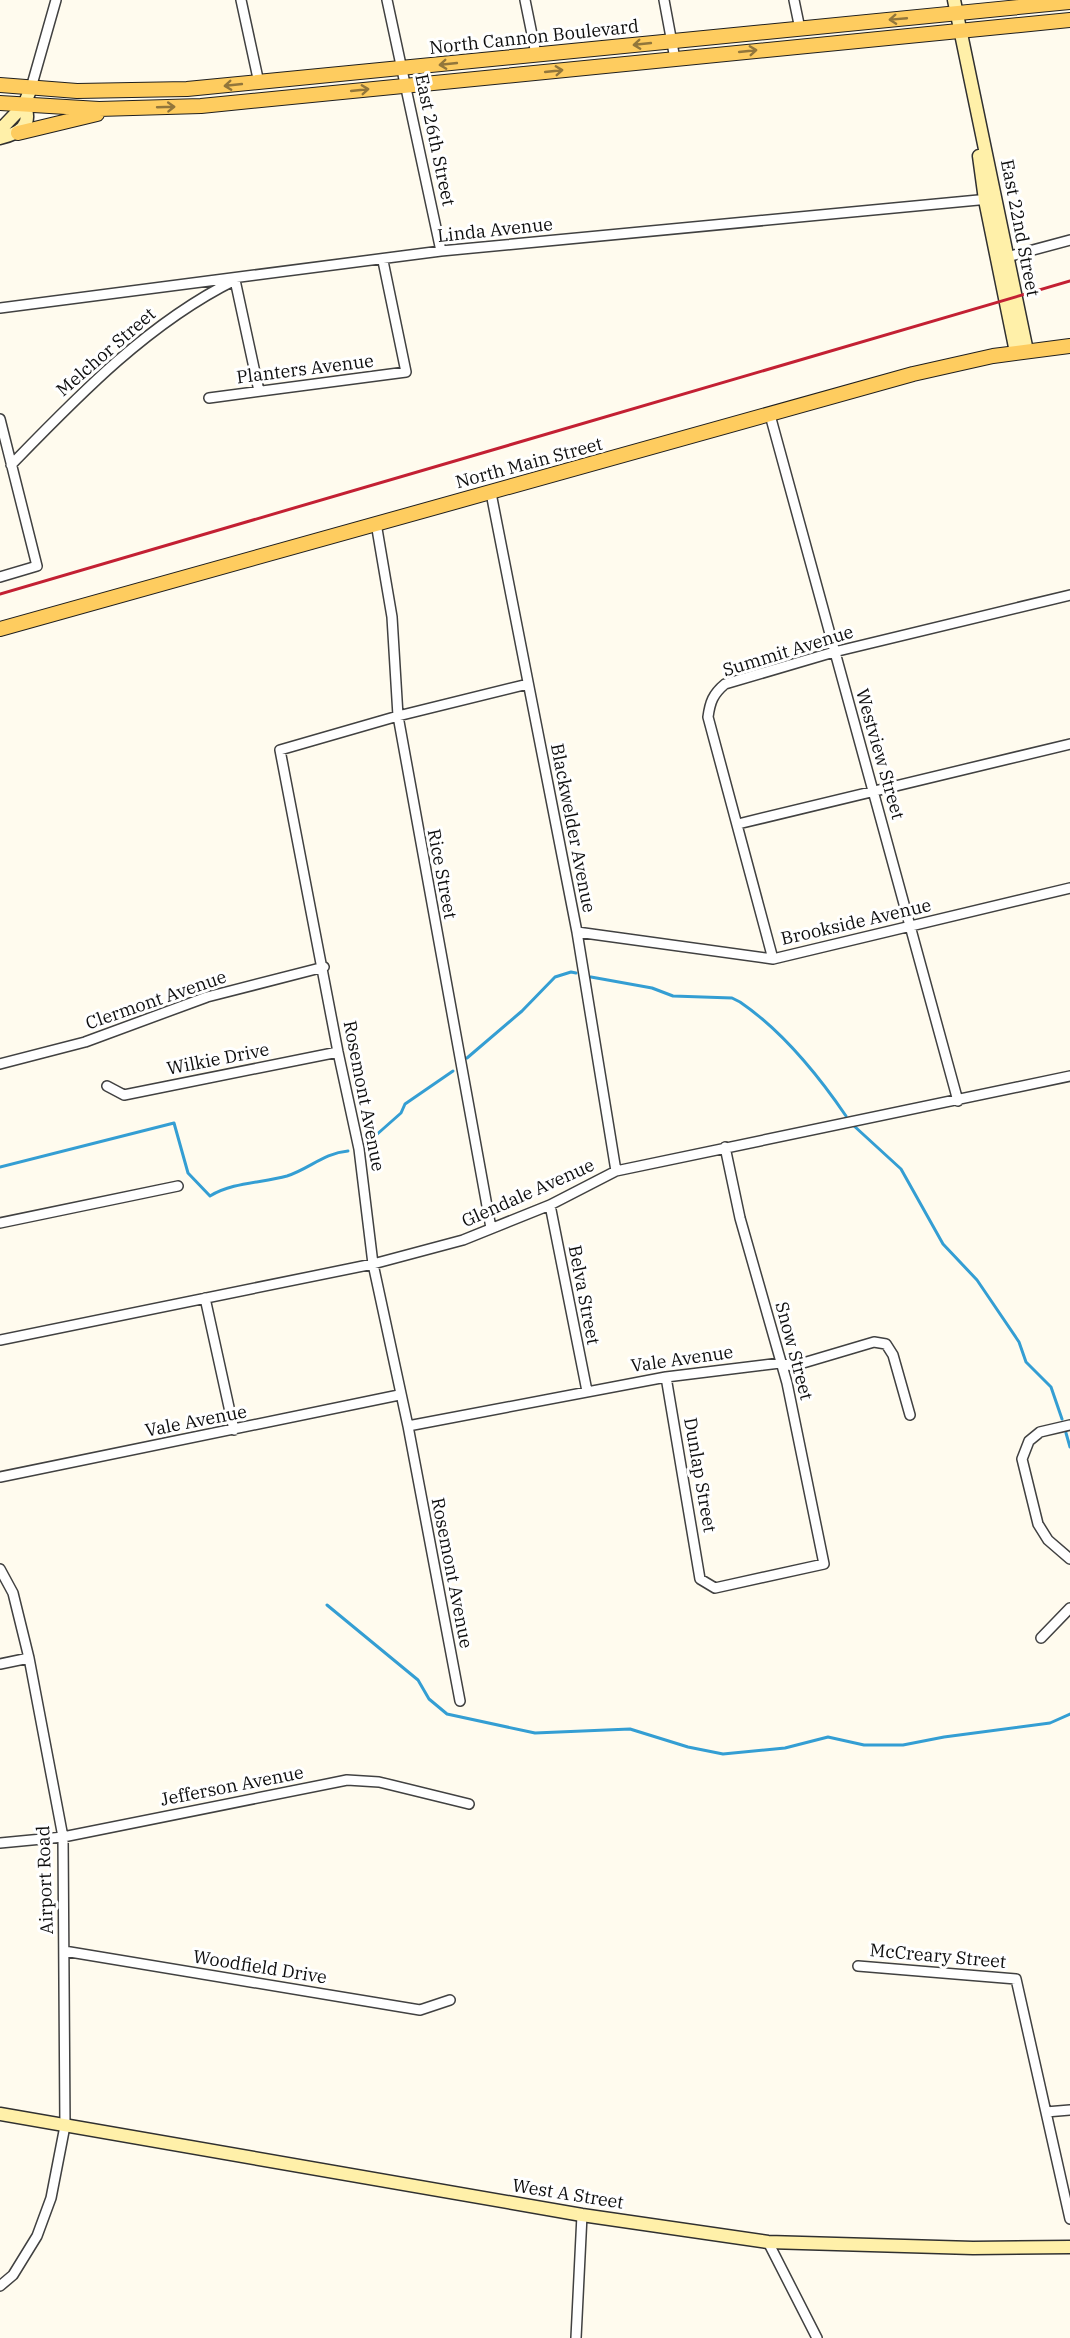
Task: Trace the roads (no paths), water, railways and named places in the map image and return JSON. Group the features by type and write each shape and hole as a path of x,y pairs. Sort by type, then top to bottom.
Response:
{"main road":[{"name":"North Cannon Boulevard","path":"0,85 145,91 259,83 800,29 955,7 1070,2"},
{"name":"North Cannon Boulevard","path":"0,103 127,108 201,106 1070,20"},
{"path":"18,133 127,108"},
{"name":"North Main Street","path":"0,629 914,374 1022,351 1070,346"}],"street":[{"path":"0,130 24,105 56,0"},
{"path":"241,0 259,83"},
{"name":"East 26th Street","path":"387,0 441,251"},
{"path":"525,0 536,54"},
{"path":"664,0 675,59"},
{"path":"794,0 800,29"},
{"name":"East 22nd Street","path":"955,7 990,199 1022,351"},
{"path":"0,138 18,133 27,119 24,105"},
{"name":"East 22nd Street","path":"990,199 1007,257 1022,351"},
{"name":"Linda Avenue","path":"0,308 383,261 441,251 990,199"},
{"path":"1007,257 1070,240"},
{"name":"Planters Avenue","path":"209,398 406,372 383,261"},
{"path":"235,280 259,391"},
{"name":"Melchor Street","path":"11,465 57,417 148,335 184,308 235,280"},
{"name":"Westview Street","path":"770,416 958,1101"},
{"path":"0,419 37,566 0,577"},
{"name":"Blackwelder Avenue","path":"491,492 576,932 616,1171"},
{"name":"Rice Street","path":"376,524 392,617 398,716 491,1228"},
{"name":"Summit Avenue","path":"773,959 708,717 710,701 725,684 834,652 1070,596"},
{"name":"Rosemont Avenue","path":"460,1701 408,1426 399,1395 374,1264 359,1149 280,750 398,716 528,684"},
{"path":"738,824 1070,744"},
{"name":"Brookside Avenue","path":"576,932 773,959 1070,888"},
{"name":"Clermont Avenue","path":"0,1064 84,1042 207,997 324,967"},
{"name":"Wilkie Drive","path":"107,1086 124,1095 338,1052"},
{"name":"Glendale Avenue","path":"0,1340 374,1264 463,1240 550,1205 616,1171 1070,1076"},
{"name":"Snow Street","path":"700,1579 715,1588 824,1564 808,1473 740,1218 725,1148"},
{"path":"0,1223 178,1186"},
{"name":"Belva Street","path":"550,1205 587,1391"},
{"path":"205,1298 234,1430"},
{"name":"Vale Avenue","path":"408,1426 666,1377 780,1363 793,1366 874,1342 886,1344 893,1355 910,1415"},
{"name":"Dunlap Street","path":"666,1377 700,1579"},
{"name":"Vale Avenue","path":"0,1477 399,1395"},
{"path":"1070,1425 1040,1431 1029,1441 1022,1459 1038,1524 1048,1540 1070,1559"},
{"name":"Airport Road","path":"0,1569 13,1593 29,1658 63,1837 65,2126 51,2198 37,2236 13,2275 0,2286"},
{"path":"1041,1638 1070,1608"},
{"path":"0,1664 29,1658"},
{"name":"Jefferson Avenue","path":"0,1843 63,1837 347,1780 379,1782 470,1804"},
{"name":"Woodfield Drive","path":"64,1951 420,2010 450,2000"},
{"name":"McCreary Street","path":"858,1966 1016,1979 1046,2112"},
{"path":"1070,2110 1046,2112 1070,2219"},
{"name":"West A Street","path":"0,2114 582,2215 768,2242 962,2248 1070,2247"},
{"path":"576,2338 582,2215"},
{"path":"768,2242 817,2338"}],"waterway":[{"path":"467,1058 522,1011 555,977 571,972 576,973"},
{"path":"591,977 652,988 673,996 732,998 740,1002 770,1026 798,1054 846,1116"},
{"path":"366,1144 401,1113 405,1104 453,1071"},
{"path":"0,1167 174,1123 188,1173 210,1196 238,1185 287,1176 331,1155 348,1151"},
{"path":"853,1125 901,1169 943,1244 977,1280 1019,1342 1026,1362 1051,1387 1062,1419"},
{"path":"1066,1433 1070,1447"},
{"path":"327,1605 418,1680 429,1699 447,1714 535,1733 630,1729 688,1747 723,1754 785,1748 828,1737 864,1745 903,1745 944,1737 1050,1723 1070,1714"}],"railway":[{"path":"0,594 1070,281"}]}
